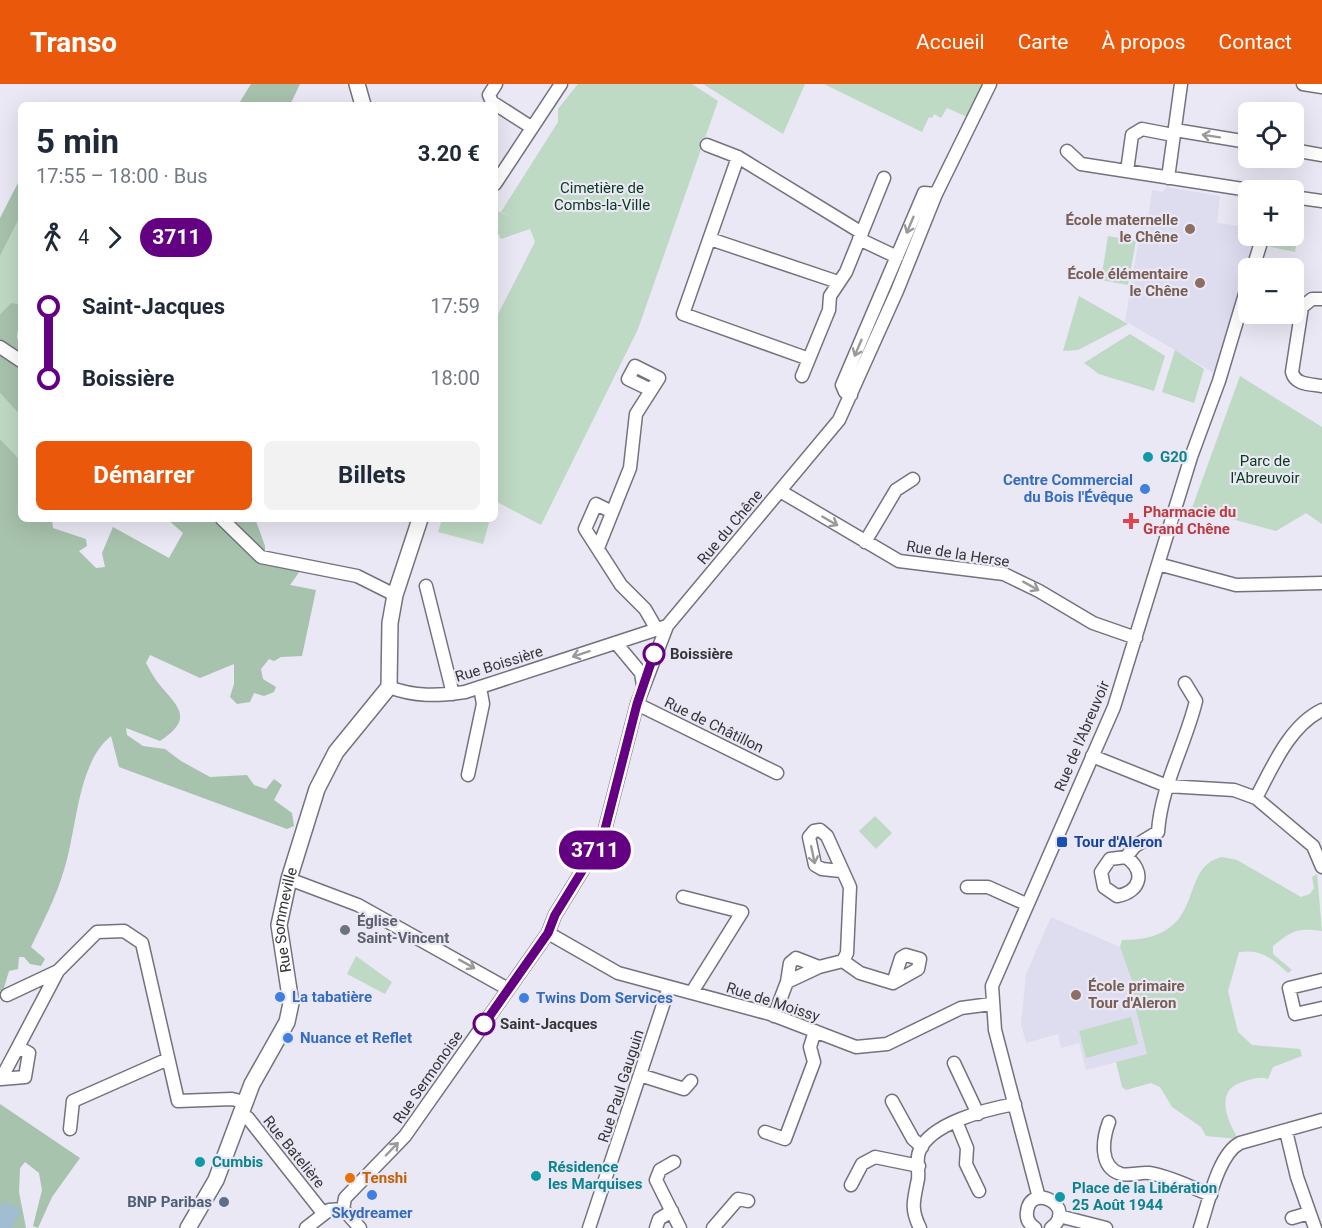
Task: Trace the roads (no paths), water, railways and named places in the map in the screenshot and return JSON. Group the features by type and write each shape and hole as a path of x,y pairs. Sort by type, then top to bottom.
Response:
{"main road":[{"path":"357,84 362,102"},
{"path":"388,687 390,623 395,595 419,522"},
{"name":"Rue Sommeville","path":"188,1228 216,1180 242,1107 287,1022 290,1010 279,926 289,879 317,789 336,752 388,687"}],"street":[{"path":"492,102 489,95 496,84"},
{"path":"498,179 561,84"},
{"name":"Rue du Chêne","path":"643,685 661,627 839,420 936,194 990,84"},
{"path":"1168,178 1181,84"},
{"path":"1303,84 1322,87"},
{"path":"498,106 531,127"},
{"path":"1127,171 1132,135 1142,129 1238,141"},
{"path":"707,145 738,157 860,236 897,257"},
{"path":"1067,151 1081,164 1238,188"},
{"path":"1304,152 1322,155"},
{"path":"738,157 683,314 809,359"},
{"path":"802,376 829,310 830,296 846,272 884,178"},
{"name":"Rue du Chêne","path":"851,395 845,392 842,385 924,193 936,194"},
{"path":"1304,199 1322,201"},
{"path":"710,239 838,282"},
{"path":"1322,299 1312,299 1302,307 1292,372 1294,378 1299,382 1322,386"},
{"name":"Rue de l'Abreuvoir","path":"1038,1198 992,1004 992,987 1026,904 1114,707 1238,315"},
{"path":"0,347 18,359"},
{"path":"598,548 630,468 636,414 651,390"},
{"path":"865,542 897,490 913,479"},
{"name":"Rue de la Herse","path":"780,491 899,561 1004,574 1039,591 1083,618 1136,638"},
{"path":"612,512 596,504 585,529 621,585 661,627"},
{"path":"225,522 261,556 357,576 395,595"},
{"path":"1158,564 1236,585 1322,583"},
{"path":"426,586 453,694"},
{"name":"Rue Boissière","path":"388,687 412,694 437,696 453,694 661,627"},
{"path":"616,643 641,673 643,685"},
{"path":"1126,857 1135,846 1158,832 1160,809 1190,728 1196,701 1185,682"},
{"name":"Rue Sermonoise","path":"343,1209 345,1198 405,1136 548,933 555,915 603,837 643,685"},
{"path":"468,775 483,704 480,687"},
{"name":"Rue de Châtillon","path":"637,704 777,773"},
{"path":"1256,798 1285,746 1298,730 1322,710"},
{"path":"1092,756 1167,786 1234,790 1256,798 1318,844 1322,867"},
{"path":"841,871 850,886 847,953 843,961"},
{"path":"289,879 341,897 508,989"},
{"path":"967,887 988,887 1026,904"},
{"path":"683,897 742,912 692,992"},
{"path":"18,1047 58,971 97,932 124,931 142,943 178,1101 232,1099 242,1107"},
{"name":"Rue de Moissy","path":"548,933 618,973 774,1016 856,1047 871,1048 901,1038 961,1008 992,1004"},
{"path":"774,1016 787,982 790,963 796,958 819,967"},
{"path":"787,982 819,967 843,961 860,973 893,983"},
{"path":"7,995 58,971"},
{"path":"1322,980 1289,988 1295,1014 1322,1008"},
{"name":"Rue Paul Gauguin","path":"590,1228 669,987"},
{"path":"765,1132 784,1139 814,1062 810,1047 815,1031"},
{"path":"70,1129 73,1101 168,1059"},
{"path":"954,1063 978,1114"},
{"path":"640,1075 684,1089 691,1081"},
{"path":"892,1101 913,1139 922,1147"},
{"path":"920,1228 912,1212 919,1152 922,1147 932,1134 956,1121 1015,1104"},
{"name":"Rue Batelière","path":"242,1107 248,1118 323,1213"},
{"path":"1200,1228 1226,1155 1232,1148 1322,1120"},
{"path":"956,1121 968,1148 966,1164 979,1191"},
{"path":"1109,1122 1102,1141 1107,1162 1113,1170 1123,1174 1149,1173 1211,1195"},
{"path":"1286,1131 1315,1228"},
{"path":"851,1185 862,1164 875,1157 919,1166"},
{"path":"674,1162 660,1170 656,1180 680,1228"},
{"path":"1031,1227 1027,1209 1038,1198 1054,1202 1059,1216"},
{"path":"713,1228 738,1199 748,1201"},
{"path":"306,1228 323,1213 343,1209 360,1228"},
{"path":"656,1228 659,1219 672,1211"},
{"path":"1292,1218 1309,1213"},
{"path":"1051,1228 1059,1216"},
{"path":"1059,1216 1084,1220 1106,1228"}],"place":[{"name":"École maternelle le Chêne","path":"1190,229"},
{"name":"École élémentaire le Chêne","path":"1200,283"},
{"name":"G20","path":"1148,457"},
{"name":"Centre Commercial du Bois l'Évêque","path":"1145,489"},
{"name":"Pharmacie du Grand Chêne","path":"1131,521"},
{"name":"Boissière","path":"654,654"},
{"name":"Tour d'Aleron","path":"1062,842"},
{"name":"Église Saint-Vincent","path":"345,930"},
{"name":"École primaire Tour d'Aleron","path":"1076,995"},
{"name":"La tabatière","path":"280,997"},
{"name":"Twins Dom Services","path":"524,998"},
{"name":"Saint-Jacques","path":"484,1024"},
{"name":"Nuance et Reflet","path":"288,1038"},
{"name":"Cumbis","path":"200,1162"},
{"name":"Résidence les Marquises","path":"536,1176"},
{"name":"Tenshi","path":"350,1178"},
{"name":"Skydreamer","path":"372,1195"},
{"name":"Place de la Libération 25 Août 1944","path":"1060,1197"},
{"name":"BNP Paribas","path":"224,1202"}],"park label":[{"name":"Cimetière de Combs-la-Ville","path":"602,196"},
{"name":"Parc de l'Abreuvoir","path":"1265,470"}]}
